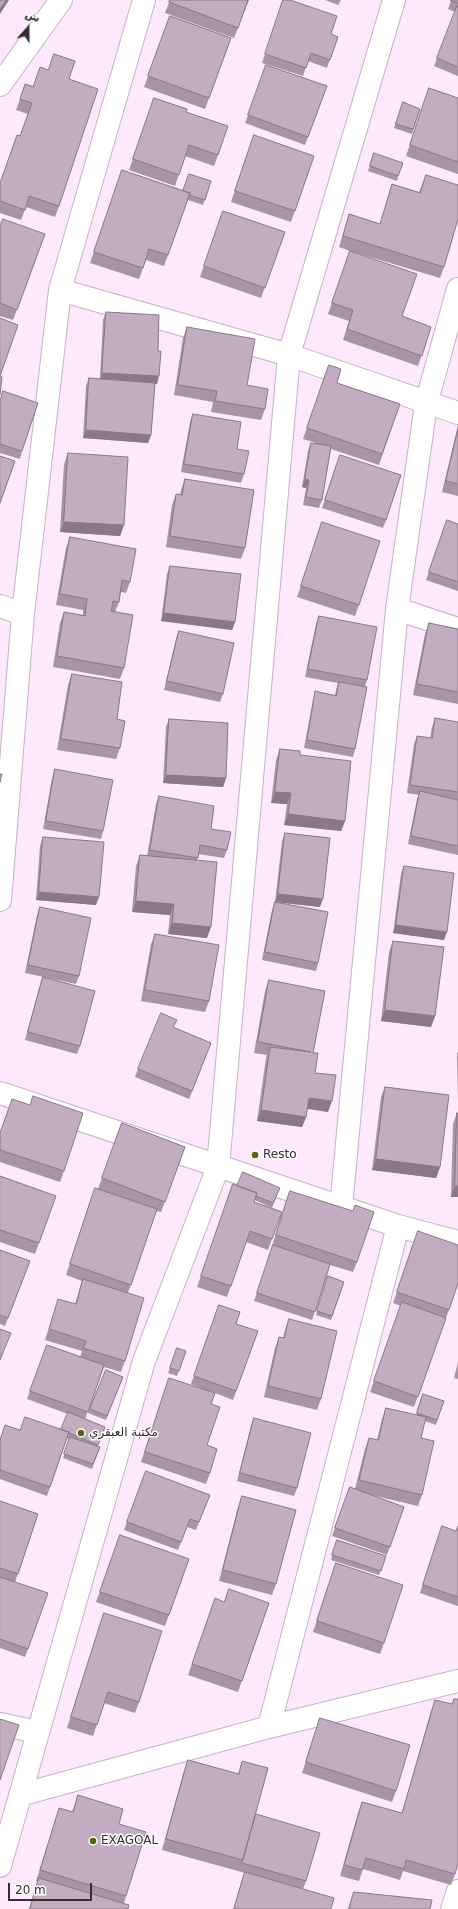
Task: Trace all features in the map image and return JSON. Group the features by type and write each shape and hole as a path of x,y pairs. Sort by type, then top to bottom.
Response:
{"street":[{"path":"0,85 61,0"},
{"path":"0,900 5,763 60,290 144,0"},
{"path":"0,1866 144,1361 218,1167 289,355 394,0"},
{"path":"340,1207 397,609 426,404 458,289"},
{"path":"60,290 289,355 426,404 458,413"},
{"path":"0,606 23,614"},
{"path":"397,609 458,629"},
{"path":"0,1093 398,1226 458,1242"},
{"path":"268,1727 398,1226"},
{"path":"20,1794 268,1727 458,1680"},
{"path":"0,1724 37,1732"},
{"path":"452,1909 458,1891"}],"building":[{"path":"0,0 6,0 0,9"},
{"path":"170,0 248,0 238,28 169,2"},
{"path":"283,0 290,0 337,16 331,34 338,37 330,60 311,53 306,68 265,54"},
{"path":"458,0 458,3 451,1"},
{"path":"457,6 458,7 458,67 437,58"},
{"path":"170,16 231,38 209,98 148,76"},
{"path":"54,54 75,61 69,79 98,89 59,206 29,196 25,210 0,201 0,183 17,135 20,136 32,103 20,99 25,84 33,87 40,67 48,70"},
{"path":"266,65 327,86 308,137 248,115"},
{"path":"429,88 458,98 458,162 410,145"},
{"path":"154,98 187,109 186,112 228,126 218,155 189,145 179,175 133,159"},
{"path":"403,102 420,109 413,129 396,124"},
{"path":"254,135 314,156 295,211 235,191"},
{"path":"374,153 403,163 398,176 370,166"},
{"path":"122,170 190,193 168,255 149,249 143,268 94,252"},
{"path":"189,174 211,181 205,200 189,195 190,193 183,191"},
{"path":"426,175 458,185 458,219 444,267 343,236 349,214 380,224 392,184 420,193"},
{"path":"223,211 285,232 265,288 204,266"},
{"path":"3,219 45,234 17,310 0,303 0,226"},
{"path":"350,251 417,274 402,316 431,327 422,356 347,329 353,310 332,303"},
{"path":"106,312 159,315 158,351 161,351 159,376 102,373"},
{"path":"0,318 18,325 0,376"},
{"path":"187,327 255,339 247,385 268,389 265,409 215,401 217,391 178,385"},
{"path":"329,365 341,369 337,383 400,404 382,454 307,428"},
{"path":"0,376 2,377 0,394"},
{"path":"89,378 155,383 151,435 86,430"},
{"path":"3,391 38,403 22,451 0,444 0,402"},
{"path":"193,414 241,422 237,449 249,451 244,474 184,464"},
{"path":"458,429 458,484 446,481"},
{"path":"311,443 331,446 322,500 306,497 309,480 305,479"},
{"path":"68,453 128,457 124,525 64,522"},
{"path":"340,455 401,475 386,520 325,500"},
{"path":"0,456 15,461 0,503"},
{"path":"185,479 254,490 245,548 170,536 176,494 182,495"},
{"path":"447,520 458,524 458,582 429,572"},
{"path":"322,522 380,541 359,605 301,586"},
{"path":"70,537 136,549 130,582 122,580 119,602 113,601 111,611 133,615 124,668 57,656 64,612 85,616 87,599 60,594"},
{"path":"170,566 241,574 235,622 164,613"},
{"path":"319,616 377,627 367,680 308,669"},
{"path":"429,623 458,629 458,692 417,684"},
{"path":"179,631 234,643 223,694 167,681"},
{"path":"72,674 122,682 117,719 125,721 120,748 61,739"},
{"path":"339,682 367,687 355,749 307,740 315,691 336,696"},
{"path":"435,718 458,722 458,792 410,785 417,736 432,738"},
{"path":"169,719 228,723 226,778 166,775"},
{"path":"280,749 300,751 300,755 351,761 345,821 288,814 291,793 275,792"},
{"path":"55,769 113,780 103,831 46,821"},
{"path":"420,791 458,800 458,846 411,836"},
{"path":"159,796 214,806 211,829 231,832 227,850 200,845 198,858 150,850"},
{"path":"285,833 330,838 323,899 278,894"},
{"path":"43,837 104,842 99,897 39,892"},
{"path":"140,855 217,862 211,927 172,923 174,904 136,901"},
{"path":"404,866 454,873 447,932 396,925"},
{"path":"275,902 328,912 318,963 265,952"},
{"path":"40,907 91,918 79,976 28,965"},
{"path":"155,934 219,945 209,1001 145,990"},
{"path":"393,941 444,947 435,1016 385,1010"},
{"path":"43,977 95,991 80,1046 28,1032"},
{"path":"269,980 325,991 313,1053 318,1053 315,1073 336,1075 332,1101 309,1098 306,1117 261,1110 270,1047 311,1052 258,1042"},
{"path":"161,1013 177,1020 173,1027 211,1043 192,1091 138,1069"},
{"path":"385,1087 449,1095 440,1167 376,1159"},
{"path":"33,1096 83,1113 64,1171 0,1150 0,1133 12,1099 30,1105"},
{"path":"457,1113 458,1186 455,1186"},
{"path":"122,1123 185,1147 165,1202 102,1178"},
{"path":"243,1172 280,1188 273,1203 256,1196 257,1193 237,1186"},
{"path":"0,1176 56,1196 39,1243 0,1230"},
{"path":"233,1184 257,1193 254,1202 282,1212 272,1239 250,1231 231,1286 201,1276"},
{"path":"95,1188 157,1209 131,1285 70,1264"},
{"path":"290,1191 353,1211 355,1205 374,1212 357,1262 276,1235"},
{"path":"418,1231 458,1245 458,1283 449,1310 397,1292"},
{"path":"273,1245 330,1264 315,1312 257,1293"},
{"path":"0,1250 30,1261 8,1318 0,1315"},
{"path":"328,1276 344,1282 332,1316 317,1311"},
{"path":"83,1279 144,1298 125,1361 83,1348 86,1341 49,1329 58,1299 76,1304"},
{"path":"402,1302 446,1318 418,1397 374,1381"},
{"path":"219,1305 240,1312 236,1324 258,1331 236,1391 194,1376"},
{"path":"289,1319 337,1331 321,1399 268,1386 279,1337 284,1338"},
{"path":"0,1329 11,1333 0,1360"},
{"path":"47,1345 104,1365 88,1412 30,1391"},
{"path":"177,1348 186,1351 179,1371 170,1368"},
{"path":"106,1370 123,1377 107,1416 90,1409"},
{"path":"169,1378 215,1393 211,1404 220,1407 207,1445 217,1449 210,1473 145,1452"},
{"path":"423,1394 444,1401 437,1420 417,1413"},
{"path":"386,1408 426,1417 421,1438 434,1441 422,1495 359,1480 369,1438 378,1440"},
{"name":"مكتبة العبقري","path":"68,1412 105,1427 98,1445 61,1430"},
{"path":"25,1417 69,1432 50,1487 0,1470 0,1440 5,1425 20,1430"},
{"path":"254,1418 311,1433 297,1488 240,1473"},
{"path":"70,1437 100,1447 93,1464 64,1454"},
{"path":"146,1471 210,1495 199,1522 190,1519 181,1542 127,1522"},
{"path":"350,1487 404,1507 390,1547 335,1528"},
{"path":"242,1496 296,1510 276,1584 223,1570"},
{"path":"0,1501 38,1514 18,1574 0,1568"},
{"path":"442,1526 456,1531 458,1526 458,1597 423,1585"},
{"path":"120,1535 189,1559 169,1615 100,1592"},
{"path":"337,1540 386,1556 381,1571 332,1555"},
{"path":"336,1563 403,1585 384,1643 317,1621"},
{"path":"0,1577 48,1593 28,1649 0,1639"},
{"path":"229,1589 269,1603 242,1681 192,1664 215,1598 224,1602"},
{"path":"104,1613 162,1631 139,1702 108,1692 97,1725 71,1717"},
{"path":"454,1699 458,1699 458,1863 455,1874 406,1860 404,1869 366,1858 362,1870 344,1865 362,1802 402,1813 435,1700 452,1704"},
{"path":"320,1718 410,1745 396,1791 306,1762"},
{"path":"0,1719 19,1725 0,1780"},
{"path":"188,1760 239,1774 242,1761 268,1768 243,1860 166,1839"},
{"path":"78,1795 123,1809 119,1824 146,1832 126,1896 40,1870 59,1808 73,1812"},
{"path":"256,1814 320,1833 306,1881 242,1863"},
{"path":"245,1872 334,1898 331,1909 234,1909"},
{"path":"39,1878 129,1905 128,1909 30,1909"},
{"path":"354,1892 432,1900 430,1909 349,1909"}],"place":[{"name":"Resto","path":"255,1155"},
{"name":"مكتبة العبقري","path":"81,1433"},
{"name":"EXAGOAL","path":"93,1841"}]}
